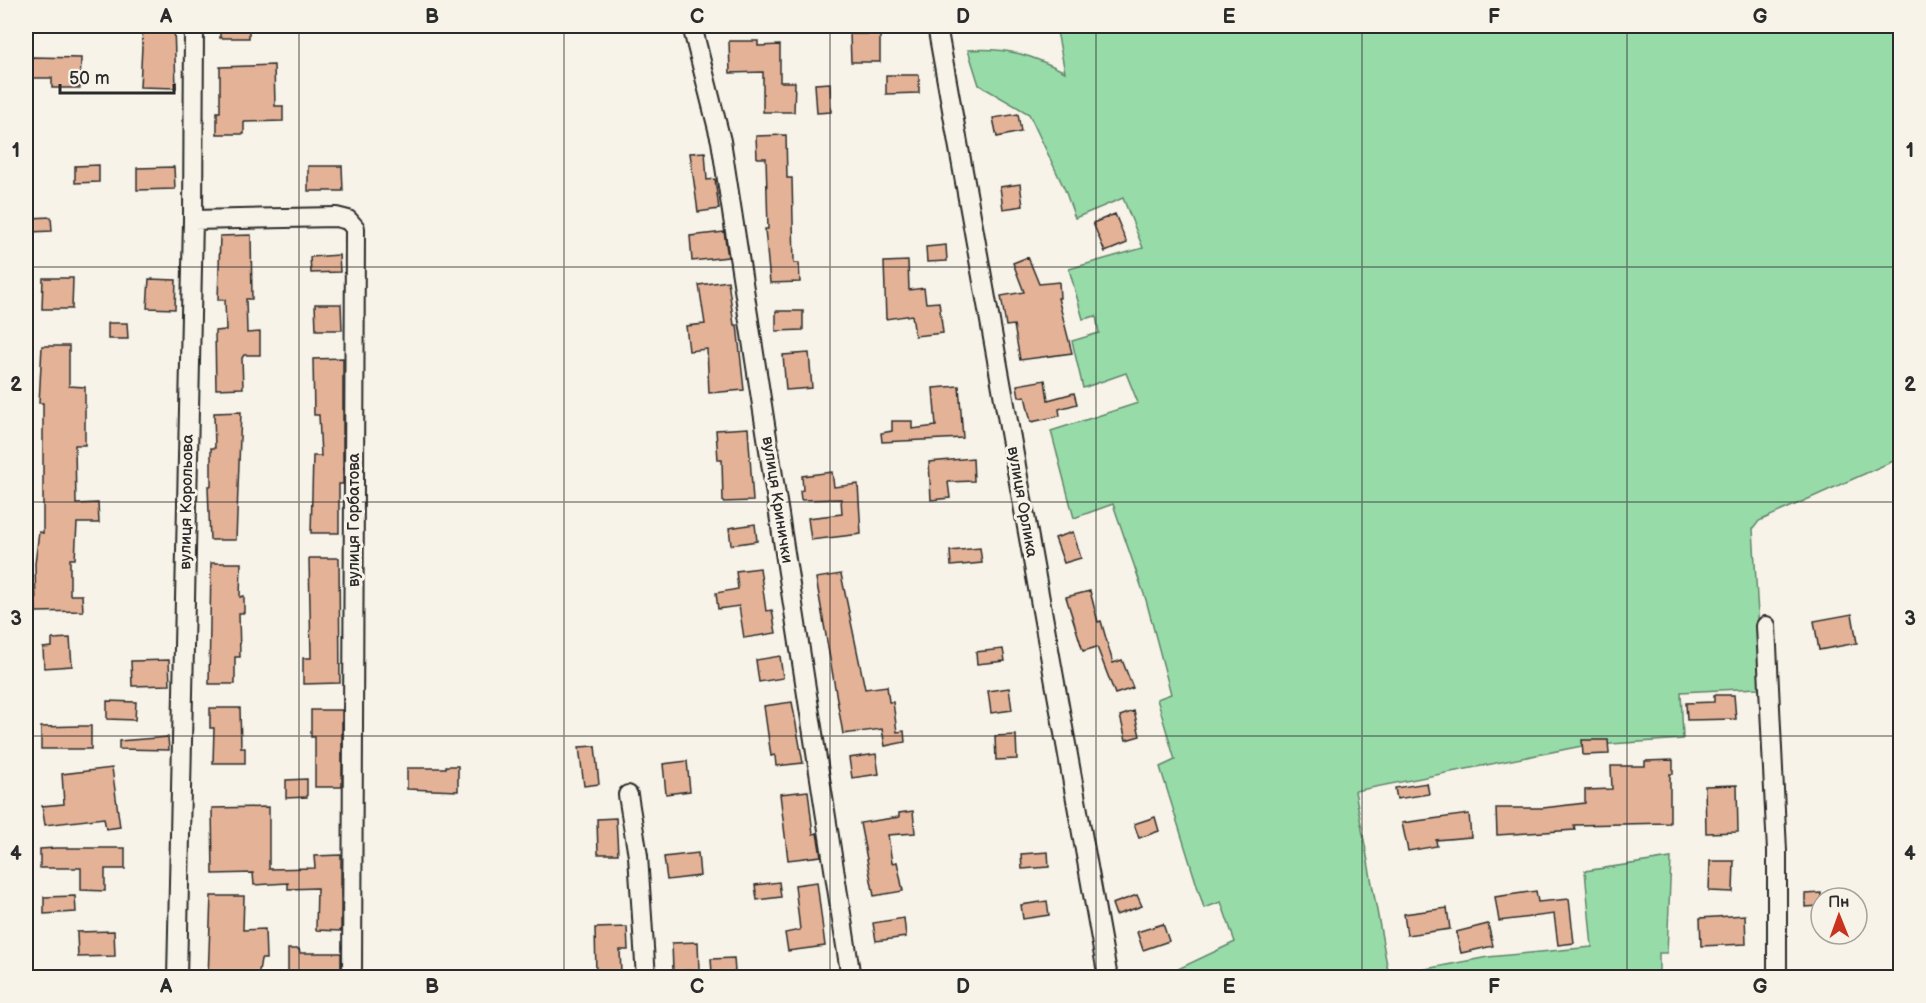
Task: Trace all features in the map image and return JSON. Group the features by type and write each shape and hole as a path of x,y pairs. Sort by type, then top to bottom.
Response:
{"street":[{"name":"вулиця Корольова","path":"177,978 193,220 194,26"},
{"name":"вулиця Кринички","path":"692,26 721,141 851,978"},
{"name":"вулиця Орлика","path":"937,26 1108,978"},
{"name":"вулиця Горбатова","path":"193,220 336,217 348,220 355,228 352,978"},
{"path":"1766,626 1777,851 1777,978"},
{"path":"628,795 638,856 639,911 646,978"}],"green space":[{"path":"1056,26 1900,26 1900,458 1759,521 1753,529 1762,684 1758,688 1681,692 1683,739 1582,746 1355,791 1389,976 1488,957 1592,947 1585,871 1671,858 1667,953 1659,953 1659,977 1182,977 1178,969 1235,942 1221,902 1204,908 1160,767 1175,760 1157,699 1171,694 1146,600 1113,504 1074,518 1051,431 1138,403 1126,373 1083,388 1072,341 1099,333 1096,316 1083,319 1069,269 1143,248 1123,198 1075,218 1065,190 1029,114 979,85 968,50 1007,51 1041,61 1065,72"}],"building":[{"path":"143,26 174,26 176,88 140,87"},
{"path":"220,26 249,26 249,38 220,38"},
{"path":"850,34 880,34 880,62 851,62"},
{"path":"729,41 758,41 758,46 780,45 780,82 795,82 794,112 763,112 763,72 730,73"},
{"path":"32,57 81,58 80,88 52,88 52,78 31,78"},
{"path":"274,65 275,106 283,106 283,121 244,122 244,134 217,134 217,112 220,112 220,67"},
{"path":"886,75 919,75 919,93 886,94"},
{"path":"830,83 831,112 817,113 815,84"},
{"path":"1018,114 1021,132 997,137 993,118"},
{"path":"786,135 787,178 792,178 794,263 799,263 800,282 770,283 765,229 768,229 766,158 757,158 756,136"},
{"path":"705,152 707,180 715,179 719,209 698,212 690,153"},
{"path":"99,165 99,182 75,183 75,166"},
{"path":"308,166 342,166 343,191 308,191"},
{"path":"174,167 175,189 137,190 137,168"},
{"path":"1020,184 1023,206 1003,209 1000,187"},
{"path":"1115,214 1127,243 1105,252 1093,223"},
{"path":"51,217 52,231 30,232 29,218"},
{"path":"724,232 728,257 692,261 690,236"},
{"path":"251,235 252,299 246,299 247,333 260,332 260,355 244,355 242,358 243,388 216,389 215,331 226,330 225,300 218,300 220,236"},
{"path":"946,245 947,261 927,262 926,247"},
{"path":"339,255 340,272 311,273 310,257"},
{"path":"1028,257 1039,284 1059,282 1060,298 1058,298 1072,353 1020,360 1014,325 1006,326 1001,296 1024,292 1013,263"},
{"path":"908,261 909,290 924,288 926,303 939,302 943,333 915,336 912,315 886,319 884,262"},
{"path":"43,278 73,278 72,309 42,309"},
{"path":"149,279 176,280 175,309 147,308"},
{"path":"728,281 734,325 737,325 744,390 709,393 707,349 689,351 686,326 705,324 699,285"},
{"path":"315,304 341,304 342,330 316,330"},
{"path":"776,311 803,311 803,330 776,331"},
{"path":"108,323 127,323 128,339 108,339"},
{"path":"42,346 69,346 69,386 85,387 85,445 75,445 76,504 98,503 99,523 77,523 75,559 70,559 70,595 82,595 83,611 36,612 35,564 39,532 43,533 43,403 39,403"},
{"path":"809,353 812,388 786,390 783,355"},
{"path":"343,358 343,484 339,484 339,533 311,533 313,456 321,456 319,415 314,415 313,359"},
{"path":"1045,380 1048,400 1074,393 1077,404 1059,409 1060,416 1031,422 1025,396 1019,397 1017,385"},
{"path":"959,386 963,438 882,442 881,433 892,431 892,421 912,421 912,429 936,426 933,388"},
{"path":"241,412 236,540 210,540 208,486 211,486 211,448 215,448 214,413"},
{"path":"748,428 753,501 723,502 722,460 718,460 716,430"},
{"path":"973,458 974,481 948,482 950,498 931,500 929,462"},
{"path":"832,472 834,487 858,484 861,534 811,540 808,518 842,514 841,499 801,500 802,476"},
{"path":"755,524 757,541 731,545 729,528"},
{"path":"1073,532 1081,558 1064,563 1055,538"},
{"path":"980,548 982,563 951,566 950,551"},
{"path":"309,558 339,558 340,683 303,684 303,658 311,658"},
{"path":"211,563 241,563 240,597 244,596 244,613 239,613 240,657 235,657 235,684 209,684"},
{"path":"760,568 766,611 772,610 776,633 744,638 739,606 718,609 716,593 738,589 736,571"},
{"path":"841,574 865,689 887,686 889,702 893,702 897,732 904,731 905,742 885,746 882,729 843,734 816,578"},
{"path":"1090,591 1098,622 1101,621 1113,663 1122,660 1133,688 1115,694 1097,647 1083,651 1066,597"},
{"path":"1852,614 1857,643 1819,650 1814,621"},
{"path":"70,638 72,666 44,668 43,648 52,647 52,639"},
{"path":"1003,649 1005,661 977,664 976,652"},
{"path":"780,656 783,678 759,682 756,660"},
{"path":"169,660 170,685 132,686 131,661"},
{"path":"1009,688 1012,710 991,713 988,691"},
{"path":"1714,695 1734,695 1736,719 1687,720 1686,703 1714,702"},
{"path":"107,701 136,702 135,720 107,719"},
{"path":"792,702 803,763 776,766 775,755 771,756 764,706"},
{"path":"210,708 240,708 241,748 245,748 245,763 213,763 214,728 210,728"},
{"path":"311,710 342,710 342,787 315,787 315,737 311,737"},
{"path":"1134,711 1140,736 1126,740 1120,716"},
{"path":"91,726 91,749 41,749 41,727"},
{"path":"1016,735 1017,759 996,760 995,736"},
{"path":"168,737 169,750 119,749 119,741"},
{"path":"1582,740 1608,740 1609,754 1583,755"},
{"path":"595,746 599,784 584,786 579,747"},
{"path":"876,754 879,774 852,778 849,758"},
{"path":"1673,760 1673,774 1670,774 1670,823 1574,825 1575,830 1497,835 1496,808 1543,808 1585,803 1585,790 1612,789 1611,766 1645,766 1645,761"},
{"path":"687,761 690,791 666,794 663,764"},
{"path":"446,766 458,766 458,791 407,789 407,768 446,768"},
{"path":"112,768 120,827 106,829 104,818 45,825 42,806 64,804 62,774"},
{"path":"307,779 307,797 286,798 286,780"},
{"path":"1427,783 1429,794 1397,799 1395,788"},
{"path":"1737,785 1738,832 1706,833 1705,786"},
{"path":"808,791 813,834 817,833 821,856 788,860 780,794"},
{"path":"269,807 269,869 315,868 314,856 341,855 341,931 316,930 317,888 288,889 288,883 254,885 253,873 213,874 212,808"},
{"path":"913,811 915,833 888,835 892,863 897,862 903,891 874,896 860,823 899,817 899,813"},
{"path":"1469,814 1471,837 1436,840 1437,846 1408,851 1402,823"},
{"path":"1155,817 1159,831 1139,838 1134,824"},
{"path":"616,818 618,854 598,854 597,819"},
{"path":"125,848 125,869 105,869 105,891 81,890 81,868 40,868 40,849"},
{"path":"1048,852 1049,867 1022,869 1021,854"},
{"path":"698,853 700,876 667,880 664,857"},
{"path":"1710,861 1734,861 1733,892 1709,891"},
{"path":"779,882 781,897 757,900 755,885"},
{"path":"817,882 825,946 788,951 785,933 800,930 795,885"},
{"path":"1536,891 1538,902 1569,899 1574,943 1558,945 1554,914 1499,921 1495,897"},
{"path":"1805,894 1809,894 1809,907 1805,907"},
{"path":"1137,895 1142,906 1116,915 1112,904"},
{"path":"75,896 76,912 44,914 44,897"},
{"path":"211,896 244,896 243,930 265,929 266,959 261,959 258,978 208,978"},
{"path":"1047,901 1049,915 1023,919 1021,905"},
{"path":"1447,908 1450,929 1407,935 1404,914"},
{"path":"1745,915 1746,944 1701,946 1700,918"},
{"path":"904,918 906,937 876,941 873,923"},
{"path":"1163,924 1169,941 1143,950 1137,932"},
{"path":"1488,924 1493,946 1461,953 1456,932"},
{"path":"627,927 628,950 620,950 621,973 596,974 595,928"},
{"path":"114,931 115,956 78,957 77,932"},
{"path":"698,942 699,970 673,971 672,943"},
{"path":"288,949 299,949 300,953 341,953 341,974 288,975"},
{"path":"734,958 735,972 712,973 711,959"}]}
